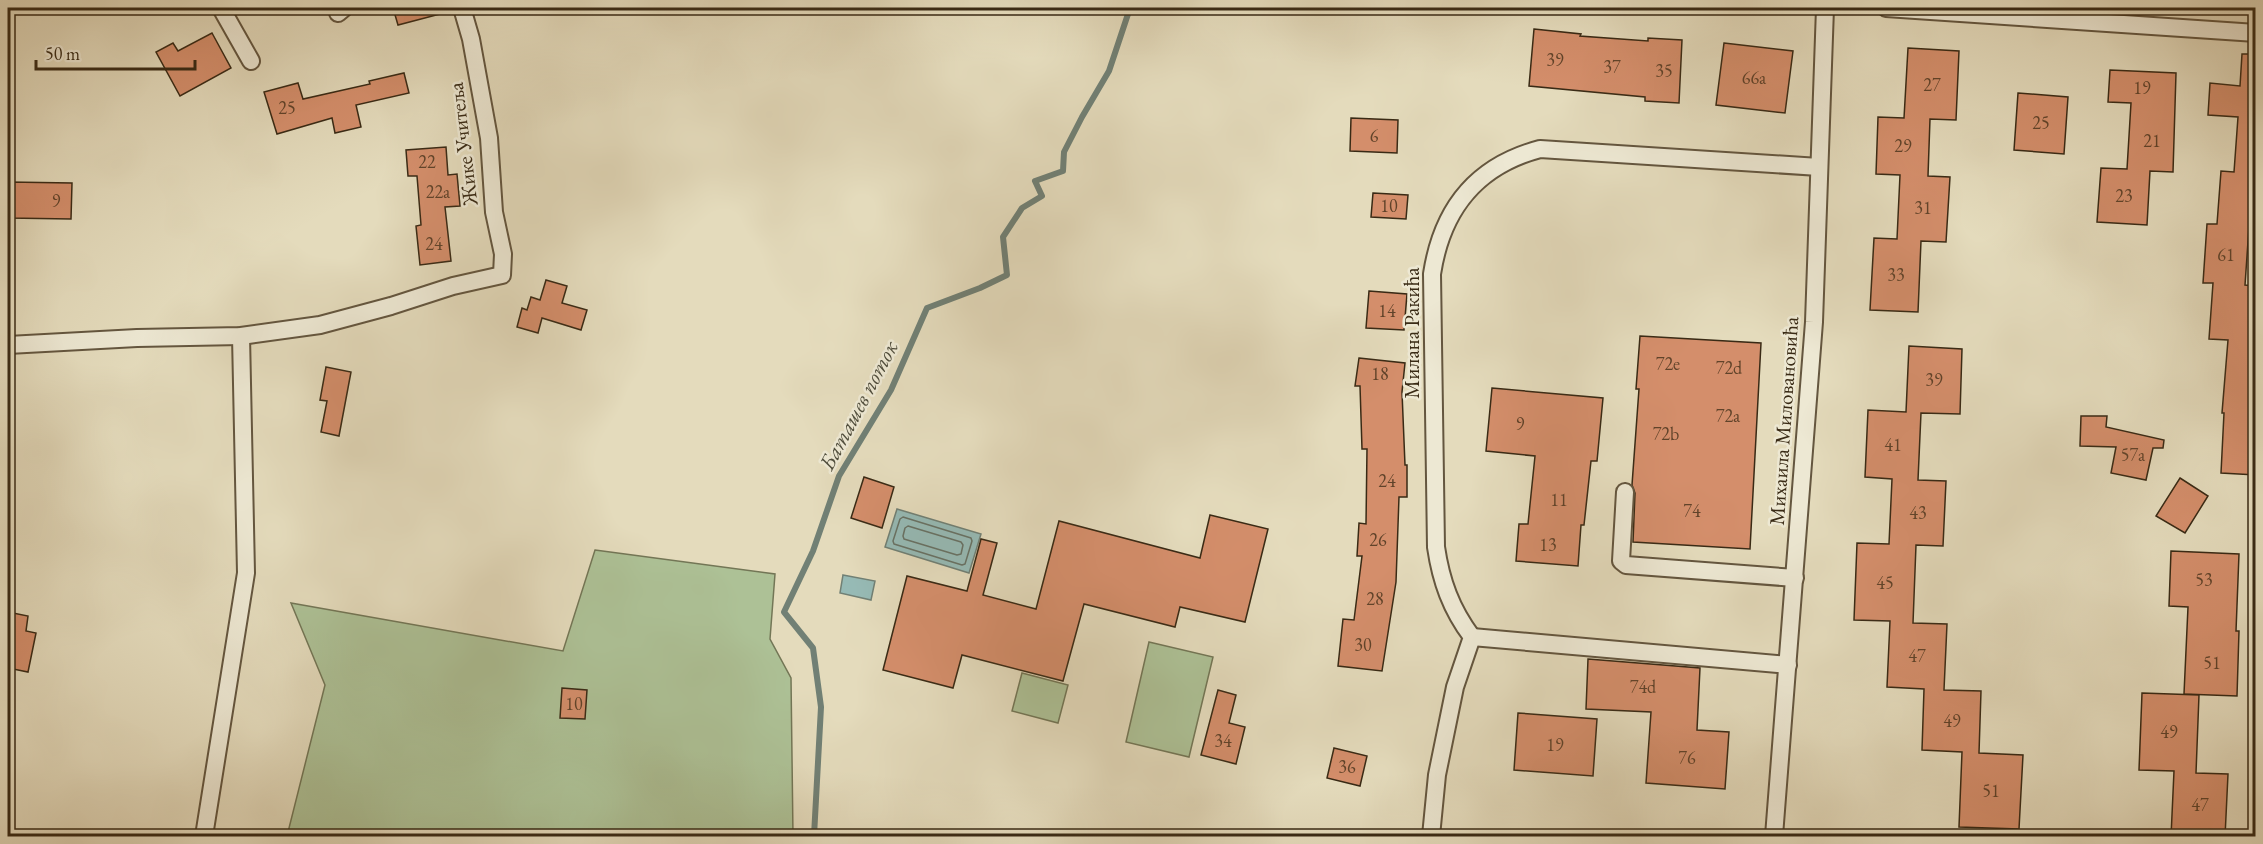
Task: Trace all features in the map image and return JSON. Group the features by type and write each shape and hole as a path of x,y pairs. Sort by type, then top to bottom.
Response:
{"street":[{"path":"221,8 251,61"},
{"name":"Жике Учитеља","path":"241,336 320,325 453,286 502,275 503,254 494,212 489,138 471,39 462,8"},
{"name":"Михаила Миловановића","path":"1774,837 1814,322 1825,8"},
{"path":"1886,8 2256,33"},
{"name":"Милана Ракића","path":"1472,637 1461,622 1445,588 1436,547 1432,274 1439,239 1460,199 1496,167 1525,153 1540,149 1820,167"},
{"path":"8,345 137,338 241,336 246,573 204,837"},
{"path":"1625,492 1621,561 1626,565 1795,578"},
{"path":"1431,837 1437,776 1455,687 1472,637 1788,665"}],"green space":[{"path":"595,550 775,574 770,639 791,678 793,836 287,836 325,685 291,603 563,651"},
{"path":"1149,642 1213,657 1189,757 1126,742"},
{"path":"1022,673 1068,685 1058,723 1012,711"}],"water":[{"path":"897,509 981,534 969,573 885,547"},
{"path":"843,575 875,581 871,600 840,593"}],"building":[{"path":"393,8 443,8 444,13 398,25"},
{"path":"1534,29 1581,34 1580,36 1648,41 1648,38 1682,40 1679,103 1645,101 1645,97 1529,86"},
{"path":"212,33 231,68 180,96 156,52 173,43 178,51"},
{"path":"1724,43 1793,51 1785,113 1716,105"},
{"path":"1908,48 1959,51 1956,120 1930,119 1928,176 1950,177 1946,242 1921,241 1918,312 1870,310 1874,238 1897,239 1900,175 1876,174 1878,117 1904,118"},
{"path":"2242,54 2256,54 2256,227 2249,227 2245,285 2256,286 2251,358 2256,358 2256,475 2221,473 2224,413 2222,413 2228,340 2209,339 2213,283 2203,283 2207,224 2217,224 2221,171 2234,172 2238,117 2208,115 2210,83 2240,86"},
{"path":"2110,70 2176,73 2173,172 2150,171 2147,225 2097,222 2101,168 2127,169 2131,103 2108,102"},
{"path":"404,73 409,93 356,105 361,127 335,133 332,118 277,134 264,92 298,83 303,99 370,84 369,81"},
{"path":"2018,93 2068,97 2064,154 2014,150"},
{"path":"1351,118 1398,120 1397,153 1350,151"},
{"path":"446,147 448,175 457,174 460,206 445,207 451,261 420,265 416,226 421,225 417,176 408,176 406,150"},
{"path":"8,182 72,183 71,219 8,218"},
{"path":"1373,193 1408,195 1406,219 1371,217"},
{"path":"546,280 567,286 562,303 587,310 581,330 542,318 538,333 517,327 522,308 527,310 531,297 540,300"},
{"path":"1369,291 1407,294 1404,330 1366,328"},
{"path":"1640,336 1761,343 1750,549 1633,542 1635,493 1632,485 1639,389 1636,389"},
{"path":"1909,346 1962,349 1960,414 1921,413 1918,480 1946,481 1943,546 1916,545 1913,623 1947,624 1944,690 1981,691 1979,753 2023,755 2019,829 1959,827 1962,752 1922,750 1924,689 1887,687 1890,621 1854,620 1857,543 1889,544 1892,479 1865,477 1868,410 1906,412"},
{"path":"1359,358 1405,363 1402,392 1407,497 1399,497 1396,582 1382,671 1338,666 1343,619 1354,620 1362,556 1357,556 1359,523 1366,524 1367,449 1362,449 1360,386 1355,386"},
{"path":"326,367 351,372 339,436 321,432 327,401 320,400"},
{"path":"1492,388 1603,398 1597,461 1591,461 1584,525 1581,525 1578,566 1516,561 1519,524 1528,524 1535,456 1486,451"},
{"path":"2081,416 2107,416 2106,427 2164,440 2163,448 2153,448 2146,480 2111,473 2116,447 2080,446"},
{"path":"864,477 894,487 882,528 851,518"},
{"path":"2180,478 2208,496 2185,533 2156,516"},
{"path":"1210,515 1268,529 1245,622 1180,607 1175,627 1084,604 1063,681 962,655 953,688 883,670 907,576 967,591 981,539 997,543 983,595 1036,609 1059,521 1200,558"},
{"path":"2171,551 2239,554 2236,631 2239,631 2237,696 2184,694 2188,607 2169,606"},
{"path":"8,612 28,616 26,631 36,633 28,672 8,668"},
{"path":"1588,659 1700,668 1697,730 1729,732 1725,789 1646,783 1651,712 1586,709"},
{"path":"562,688 587,690 585,719 560,718"},
{"path":"1218,690 1236,695 1229,723 1245,727 1236,764 1201,755"},
{"path":"2142,693 2199,695 2196,773 2228,774 2225,837 2171,837 2174,771 2139,770"},
{"path":"1518,713 1597,719 1593,776 1514,770"},
{"path":"1334,748 1367,756 1360,786 1327,778"}],"waterway":[{"name":"Баташев поток","path":"814,836 821,707 813,648 784,612 813,551 839,476 891,390 927,308 1007,275 1003,237 1022,208 1042,196 1035,181 1063,171 1064,152 1109,71 1130,8"}]}
